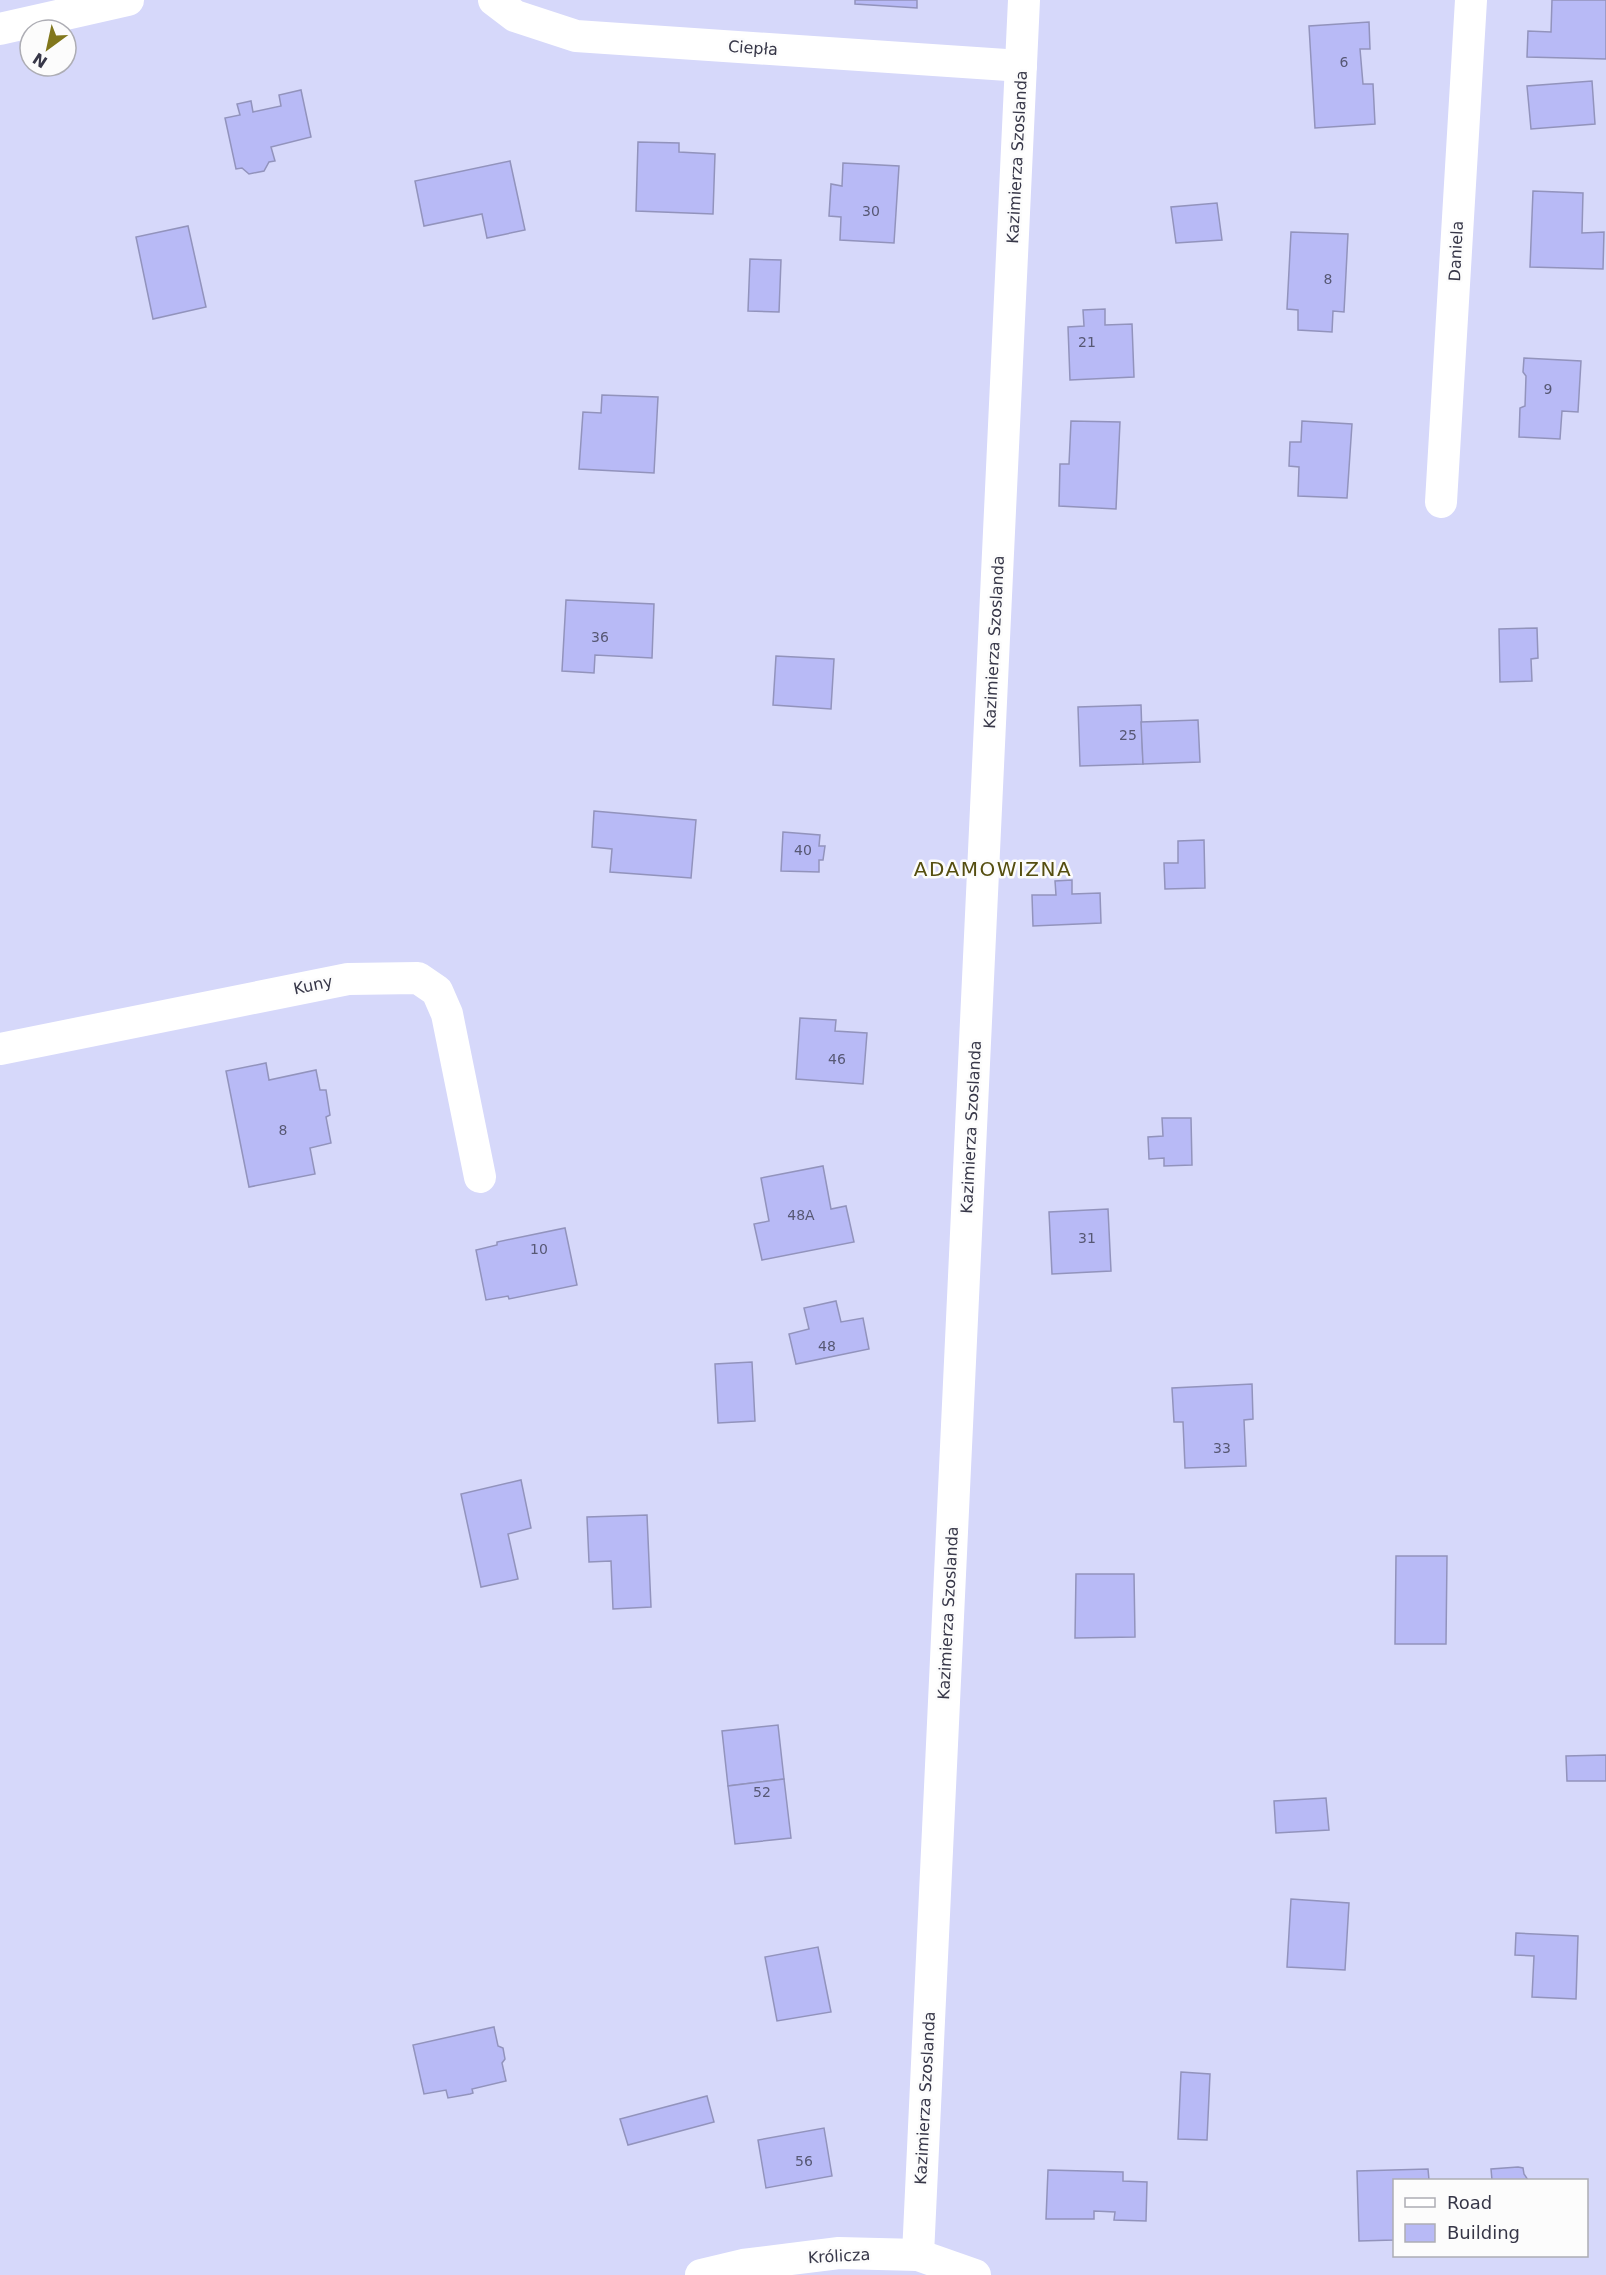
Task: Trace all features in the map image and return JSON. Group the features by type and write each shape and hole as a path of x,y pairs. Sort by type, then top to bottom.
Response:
{"street":[{"path":"0,29 128,0"},
{"name":"Ciepła","path":"494,0 514,16 576,36 1021,66"},
{"name":"Kazimierza Szoslanda","path":"918,2255 1023,0"},
{"name":"Daniela","path":"1441,502 1471,0"},
{"name":"Kuny","path":"0,1049 348,978 418,978 437,991 447,1014 480,1178"},
{"name":"Królicza","path":"701,2275 743,2265 839,2253 918,2255 975,2275"}],"building":[{"path":"855,0 917,0 917,8 855,4"},
{"path":"1552,0 1606,0 1606,59 1527,57 1528,31 1551,32"},
{"path":"1369,22 1370,49 1360,49 1363,84 1373,84 1375,124 1315,128 1309,26"},
{"path":"1592,81 1595,124 1531,129 1527,86"},
{"path":"301,90 311,137 271,147 275,161 269,162 264,171 249,174 242,168 236,169 225,118 240,115 237,104 251,101 253,112 281,106 279,95"},
{"path":"638,142 679,143 679,152 715,154 713,214 636,211"},
{"path":"510,161 525,230 487,238 482,214 424,226 415,181"},
{"path":"843,163 899,166 894,243 840,240 841,217 829,216 831,184 842,186"},
{"path":"1533,191 1583,193 1582,233 1604,232 1603,269 1530,267"},
{"path":"1217,203 1222,240 1176,243 1171,207"},
{"path":"188,226 206,307 153,319 136,237"},
{"path":"1291,232 1348,234 1344,312 1333,311 1332,332 1298,330 1298,310 1287,309"},
{"path":"750,259 781,260 779,312 748,311"},
{"path":"1105,309 1105,325 1132,324 1134,377 1070,380 1068,327 1084,326 1083,310"},
{"path":"1524,358 1581,361 1578,412 1562,411 1560,439 1519,437 1520,408 1525,406"},
{"path":"602,395 658,397 654,473 579,469 583,412 601,413"},
{"path":"1071,421 1120,422 1116,509 1059,506 1060,464 1069,464"},
{"path":"1302,421 1352,424 1347,498 1298,496 1299,467 1289,466 1290,442 1301,442"},
{"path":"566,600 654,604 652,658 595,655 594,673 562,671"},
{"path":"1537,628 1538,658 1531,659 1532,681 1500,682 1499,629"},
{"path":"776,656 834,659 831,709 773,705"},
{"path":"1141,705 1143,764 1080,766 1078,707"},
{"path":"1198,720 1200,762 1143,764 1141,722"},
{"path":"594,811 696,820 691,878 610,872 612,849 592,847"},
{"path":"783,832 820,835 819,846 825,846 823,860 819,860 819,872 781,871"},
{"path":"1204,840 1205,888 1165,889 1164,863 1178,863 1178,841"},
{"path":"1072,880 1072,894 1100,893 1101,923 1033,926 1032,895 1056,895 1055,881"},
{"path":"800,1018 836,1020 835,1031 867,1033 863,1084 796,1079"},
{"path":"266,1063 269,1080 316,1070 320,1090 326,1090 330,1115 326,1117 331,1143 310,1148 315,1174 249,1187 226,1071"},
{"path":"1162,1118 1191,1118 1192,1165 1164,1166 1164,1158 1149,1159 1148,1137 1163,1136"},
{"path":"823,1166 831,1209 846,1206 854,1242 762,1260 754,1224 769,1221 761,1178"},
{"path":"1108,1209 1111,1271 1052,1274 1049,1212"},
{"path":"565,1228 577,1285 509,1299 508,1296 486,1300 476,1250 497,1245 497,1242"},
{"path":"836,1301 841,1322 863,1318 869,1349 796,1364 789,1334 809,1329 804,1308"},
{"path":"752,1362 755,1421 718,1423 715,1364"},
{"path":"1252,1384 1253,1419 1244,1420 1246,1466 1185,1468 1183,1422 1174,1422 1172,1388"},
{"path":"521,1480 531,1528 508,1534 518,1579 481,1587 461,1494"},
{"path":"647,1515 651,1607 613,1609 611,1561 589,1562 587,1517"},
{"path":"1396,1556 1447,1556 1446,1644 1395,1644"},
{"path":"1076,1574 1134,1574 1135,1637 1075,1638"},
{"path":"778,1725 784,1779 728,1786 722,1731"},
{"path":"1606,1755 1606,1781 1567,1781 1566,1756"},
{"path":"784,1779 791,1838 735,1844 728,1786"},
{"path":"1326,1798 1329,1830 1276,1833 1274,1801"},
{"path":"1291,1899 1349,1903 1345,1970 1287,1967"},
{"path":"1516,1933 1578,1936 1576,1999 1532,1997 1534,1956 1515,1955"},
{"path":"818,1947 831,2012 777,2021 765,1957"},
{"path":"494,2027 498,2046 503,2048 505,2059 502,2063 506,2081 472,2089 473,2093 470,2094 448,2098 446,2090 424,2094 413,2045"},
{"path":"1181,2072 1210,2074 1207,2140 1178,2139"},
{"path":"707,2096 714,2122 628,2145 620,2119"},
{"path":"824,2128 832,2176 766,2188 758,2140"},
{"path":"1518,2167 1523,2168 1527,2179 1492,2179 1491,2169"},
{"path":"1428,2169 1429,2179 1393,2179 1393,2240 1359,2241 1357,2171"},
{"path":"1048,2170 1123,2172 1123,2181 1147,2182 1146,2221 1114,2220 1115,2212 1094,2211 1094,2219 1046,2219"}],"district":[{"name":"ADAMOWIZNA","path":"993,869"}]}
